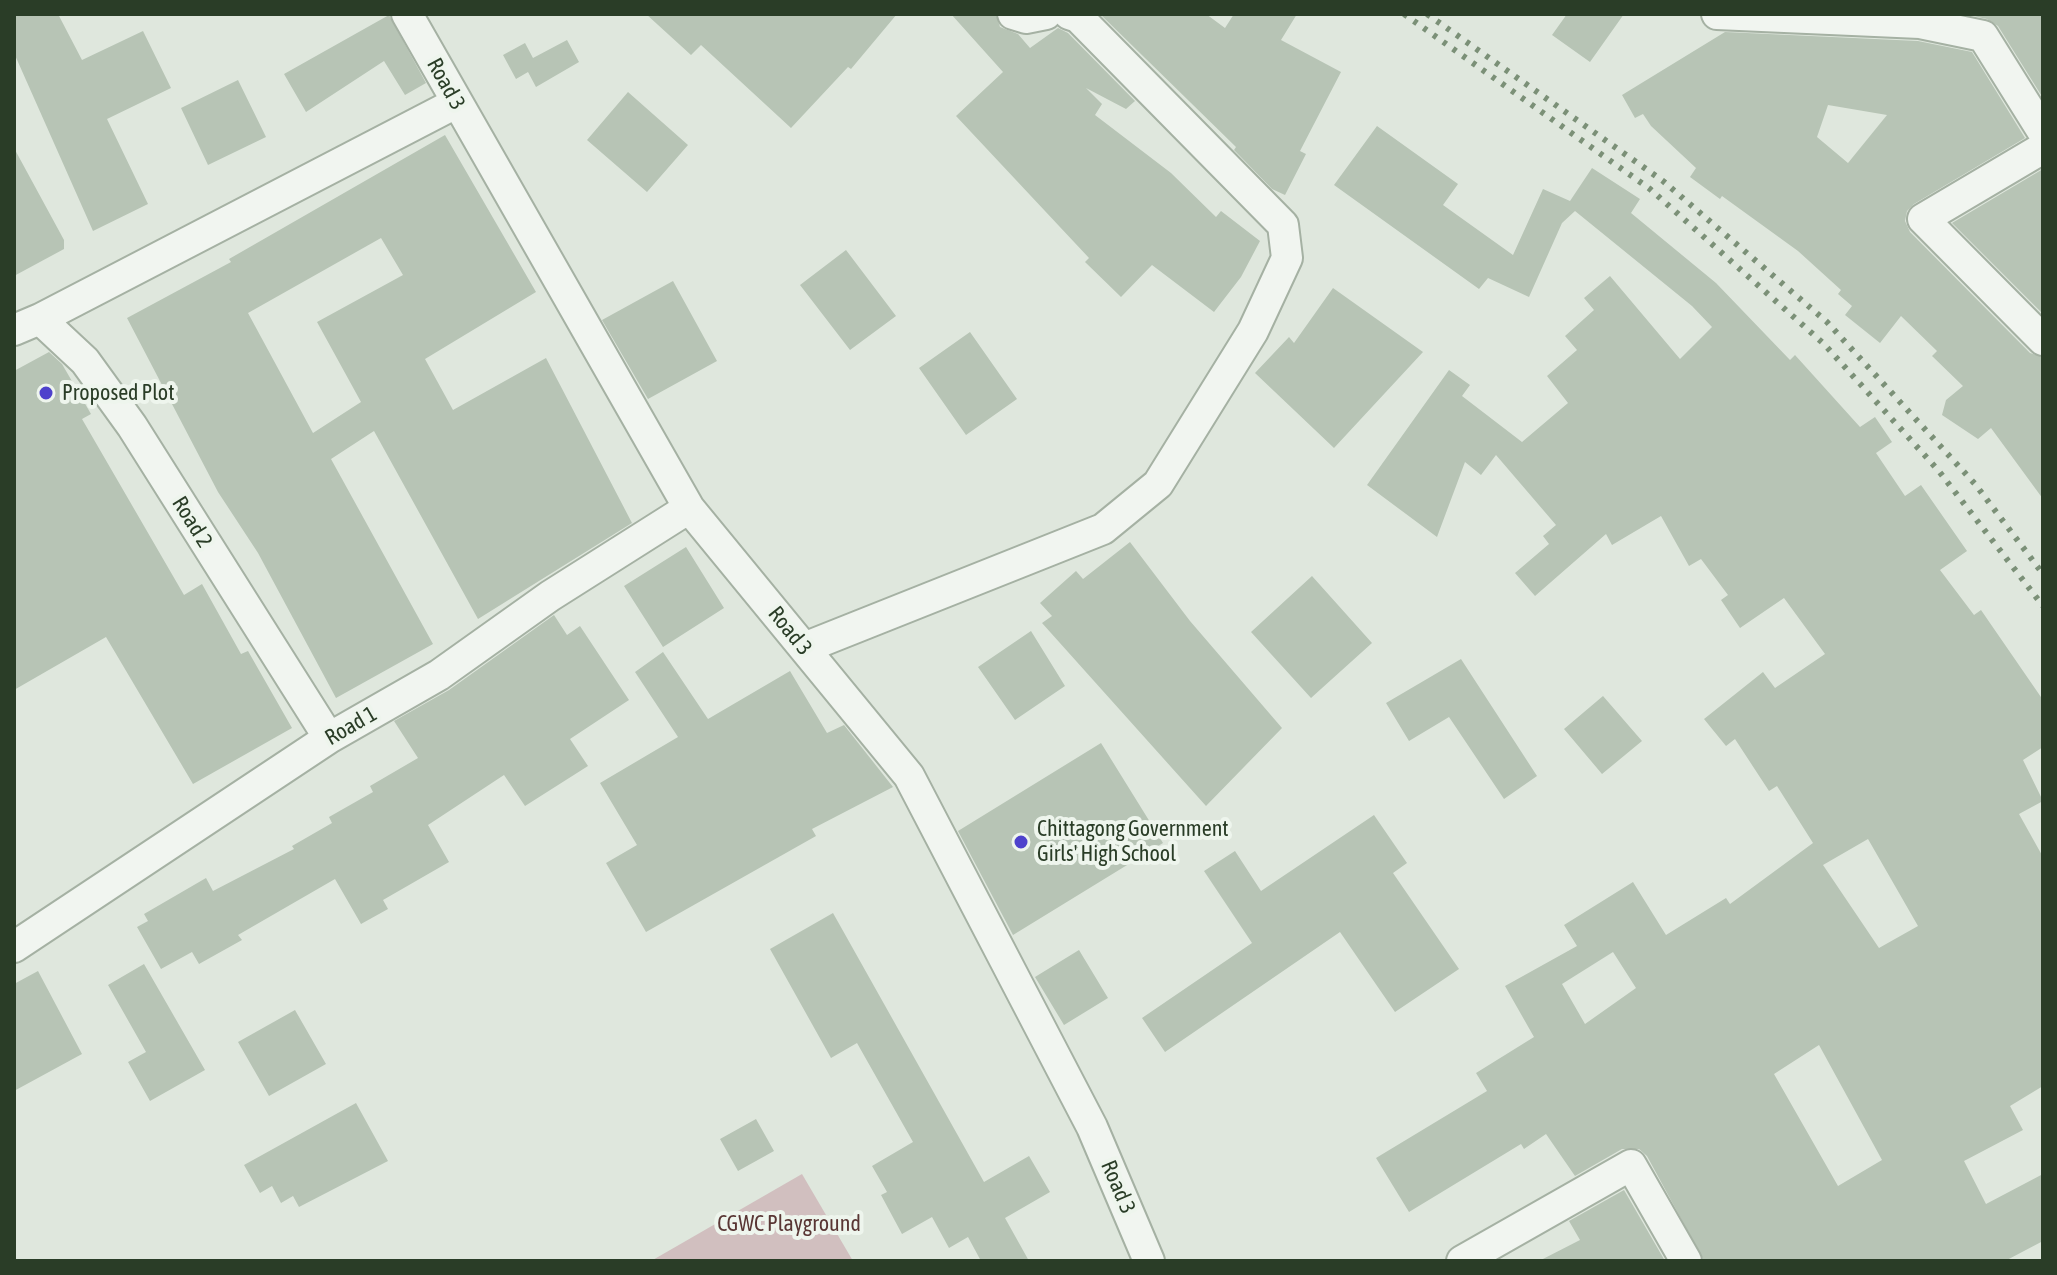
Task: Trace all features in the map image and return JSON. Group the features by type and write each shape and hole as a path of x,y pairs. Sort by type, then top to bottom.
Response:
{"street":[{"name":"Road 3","path":"407,14 689,508 909,776 1092,1127 1149,1261"},
{"path":"1013,14 1026,18 1046,14"},
{"path":"804,648 1103,529 1158,484 1253,331 1287,258 1283,225 1078,17 1069,14"},
{"path":"1717,14 1920,23 1983,36 2043,132"},
{"name":"Road 2","path":"27,325 456,103"},
{"path":"2043,148 1923,219 2043,340"},
{"name":"Road 2","path":"27,325 85,361 132,426 329,738"},
{"name":"Road 1","path":"14,947 329,738 439,675 550,596 689,508"},
{"path":"1462,1261 1631,1165 1686,1261"}],"green space":[{"name":"CGWC Playground","path":"802,1174 853,1261 651,1261"}],"building":[{"path":"14,14 58,14 82,60 143,31 171,88 107,119 148,204 93,231 14,53"},
{"path":"646,14 897,14 851,69 848,67 791,128 701,45 691,55"},
{"path":"951,14 996,14 1000,27 1018,34 1030,48 1058,28 1068,33 1135,101 1126,109 1086,88 1102,104 1095,115 1171,173 1216,217 1221,211 1260,241 1241,277 1214,312 1152,265 1121,297 1085,262 1089,258 956,116 1003,72"},
{"path":"1100,14 1206,14 1225,28 1234,14 1297,14 1281,40 1341,72 1300,151 1306,154 1285,195 1272,189 1234,150 1236,147"},
{"path":"1567,14 1624,14 1590,62 1552,35"},
{"path":"1965,14 2043,14 2043,98 1998,26 1987,19"},
{"path":"389,15 426,83 405,95 384,61 306,112 284,74"},
{"path":"1725,32 1918,41 1972,52 2025,138 1914,204 1907,211 1905,221 1910,232 2030,353 2043,357 2043,499 1991,428 1978,439 1942,415 1946,400 1963,386 1932,356 1937,351 1901,316 1880,343 1845,315 1852,306 1838,294 1841,290 1798,251 1722,196 1720,199 1690,177 1696,168 1651,126 1643,114 1635,118 1622,95","holes":["1828,105 1887,115 1848,163 1817,137"]},
{"path":"567,40 579,62 536,87 528,72 516,79 503,55 525,43 533,58"},
{"path":"238,80 266,137 208,165 181,108"},
{"path":"628,92 688,145 647,192 587,140"},
{"path":"1377,126 1458,184 1443,205 1513,255 1543,189 1570,201 1592,168 1640,199 1631,213 1716,283 1790,360 1795,355 1860,427 1875,417 1892,442 1876,453 1905,496 1921,485 1967,551 1940,570 1974,615 1981,610 2043,700 2043,747 2023,760 2043,801 2019,814 2043,857 2043,1086 2010,1106 2023,1130 1964,1161 1986,1204 2043,1174 2043,1241 2005,1261 1704,1261 1647,1156 1639,1149 1622,1149 1575,1176 1546,1134 1524,1149 1521,1144 1409,1212 1376,1158 1487,1091 1476,1073 1534,1037 1505,986 1577,946 1564,925 1633,882 1666,935 1726,898 1730,904 1813,843 1777,786 1769,791 1735,739 1726,746 1704,719 1763,672 1775,688 1825,654 1784,598 1740,628 1721,600 1728,595 1701,559 1689,566 1661,516 1612,545 1606,534 1535,596 1515,573 1549,544 1543,536 1556,525 1496,455 1481,475 1465,462 1437,537 1367,485 1449,370 1470,385 1462,396 1522,442 1568,403 1547,376 1577,350 1565,336 1594,310 1584,298 1610,276 1680,359 1712,327 1692,306 1575,211 1562,223 1529,297 1488,278 1479,289 1334,185","holes":["1868,839 1918,926 1879,948 1823,865","1613,952 1636,988 1585,1024 1562,984","1819,1045 1882,1160 1838,1186 1774,1074"]},
{"path":"445,135 536,292 425,359 453,410 546,358 632,523 478,619 374,431 331,459 433,644 336,698 258,553 218,492 127,318 231,262 229,259","holes":["381,238 403,275 317,322 361,402 313,433 248,313"]},
{"path":"14,148 64,240 64,249 14,276"},
{"path":"2043,169 2043,314 1952,223"},
{"path":"846,250 896,316 850,350 800,285"},
{"path":"673,281 717,361 648,399 602,320"},
{"path":"1333,288 1423,352 1334,448 1255,373 1289,337 1294,343"},
{"path":"970,332 1017,399 966,435 919,368"},
{"path":"49,352 62,364 91,414 82,419 184,595 202,584 241,654 248,651 292,728 193,784 106,637 14,690 14,371"},
{"path":"1130,542 1190,621 1282,728 1206,806 1042,623 1052,616 1040,603 1076,571 1083,579"},
{"path":"686,547 724,608 663,647 624,586"},
{"path":"1312,576 1372,643 1311,698 1251,632"},
{"path":"554,615 567,635 580,626 629,700 570,739 588,766 525,806 504,775 428,825 449,862 383,900 388,909 361,924 335,879 238,935 242,940 199,964 192,952 161,969 137,927 148,921 144,914 206,878 213,891 294,849 292,846 332,823 329,817 373,792 370,786 418,758 394,721 449,690"},
{"path":"1031,631 1065,686 1015,720 978,667"},
{"path":"663,652 708,719 790,671 827,733 844,725 893,787 812,829 816,836 646,932 606,863 637,845 600,783 678,737 635,672"},
{"path":"1461,659 1537,776 1504,799 1449,717 1409,741 1386,703"},
{"path":"1603,696 1642,741 1602,774 1564,729"},
{"path":"1101,743 1163,843 1013,935 958,831"},
{"path":"1374,815 1407,863 1393,873 1459,969 1395,1012 1340,932 1165,1052 1142,1018 1252,943 1204,871 1235,851 1261,891"},
{"path":"833,913 984,1182 1029,1156 1050,1192 1005,1218 1029,1261 981,1261 968,1237 949,1248 932,1217 902,1234 881,1195 887,1192 872,1166 913,1142 857,1043 831,1058 770,949"},
{"path":"1079,950 1108,998 1064,1025 1035,977"},
{"path":"144,964 205,1070 150,1101 128,1062 146,1052 108,985"},
{"path":"38,971 82,1054 14,1091 14,984"},
{"path":"295,1010 326,1064 269,1096 238,1042"},
{"path":"356,1103 388,1161 299,1207 293,1196 281,1203 272,1186 260,1193 244,1165"},
{"path":"756,1119 774,1151 738,1171 720,1139"},
{"path":"1624,1190 1665,1261 1539,1261 1580,1240 1569,1221"}],"railway":[{"path":"1404,14 1650,189 1824,344 1938,470 2043,606"},
{"path":"1427,14 1663,181 1827,322 1975,484 2043,574"}],"place":[{"name":"Proposed Plot","path":"46,393"},
{"name":"Chittagong Government Girls' High School","path":"1021,842"}]}
